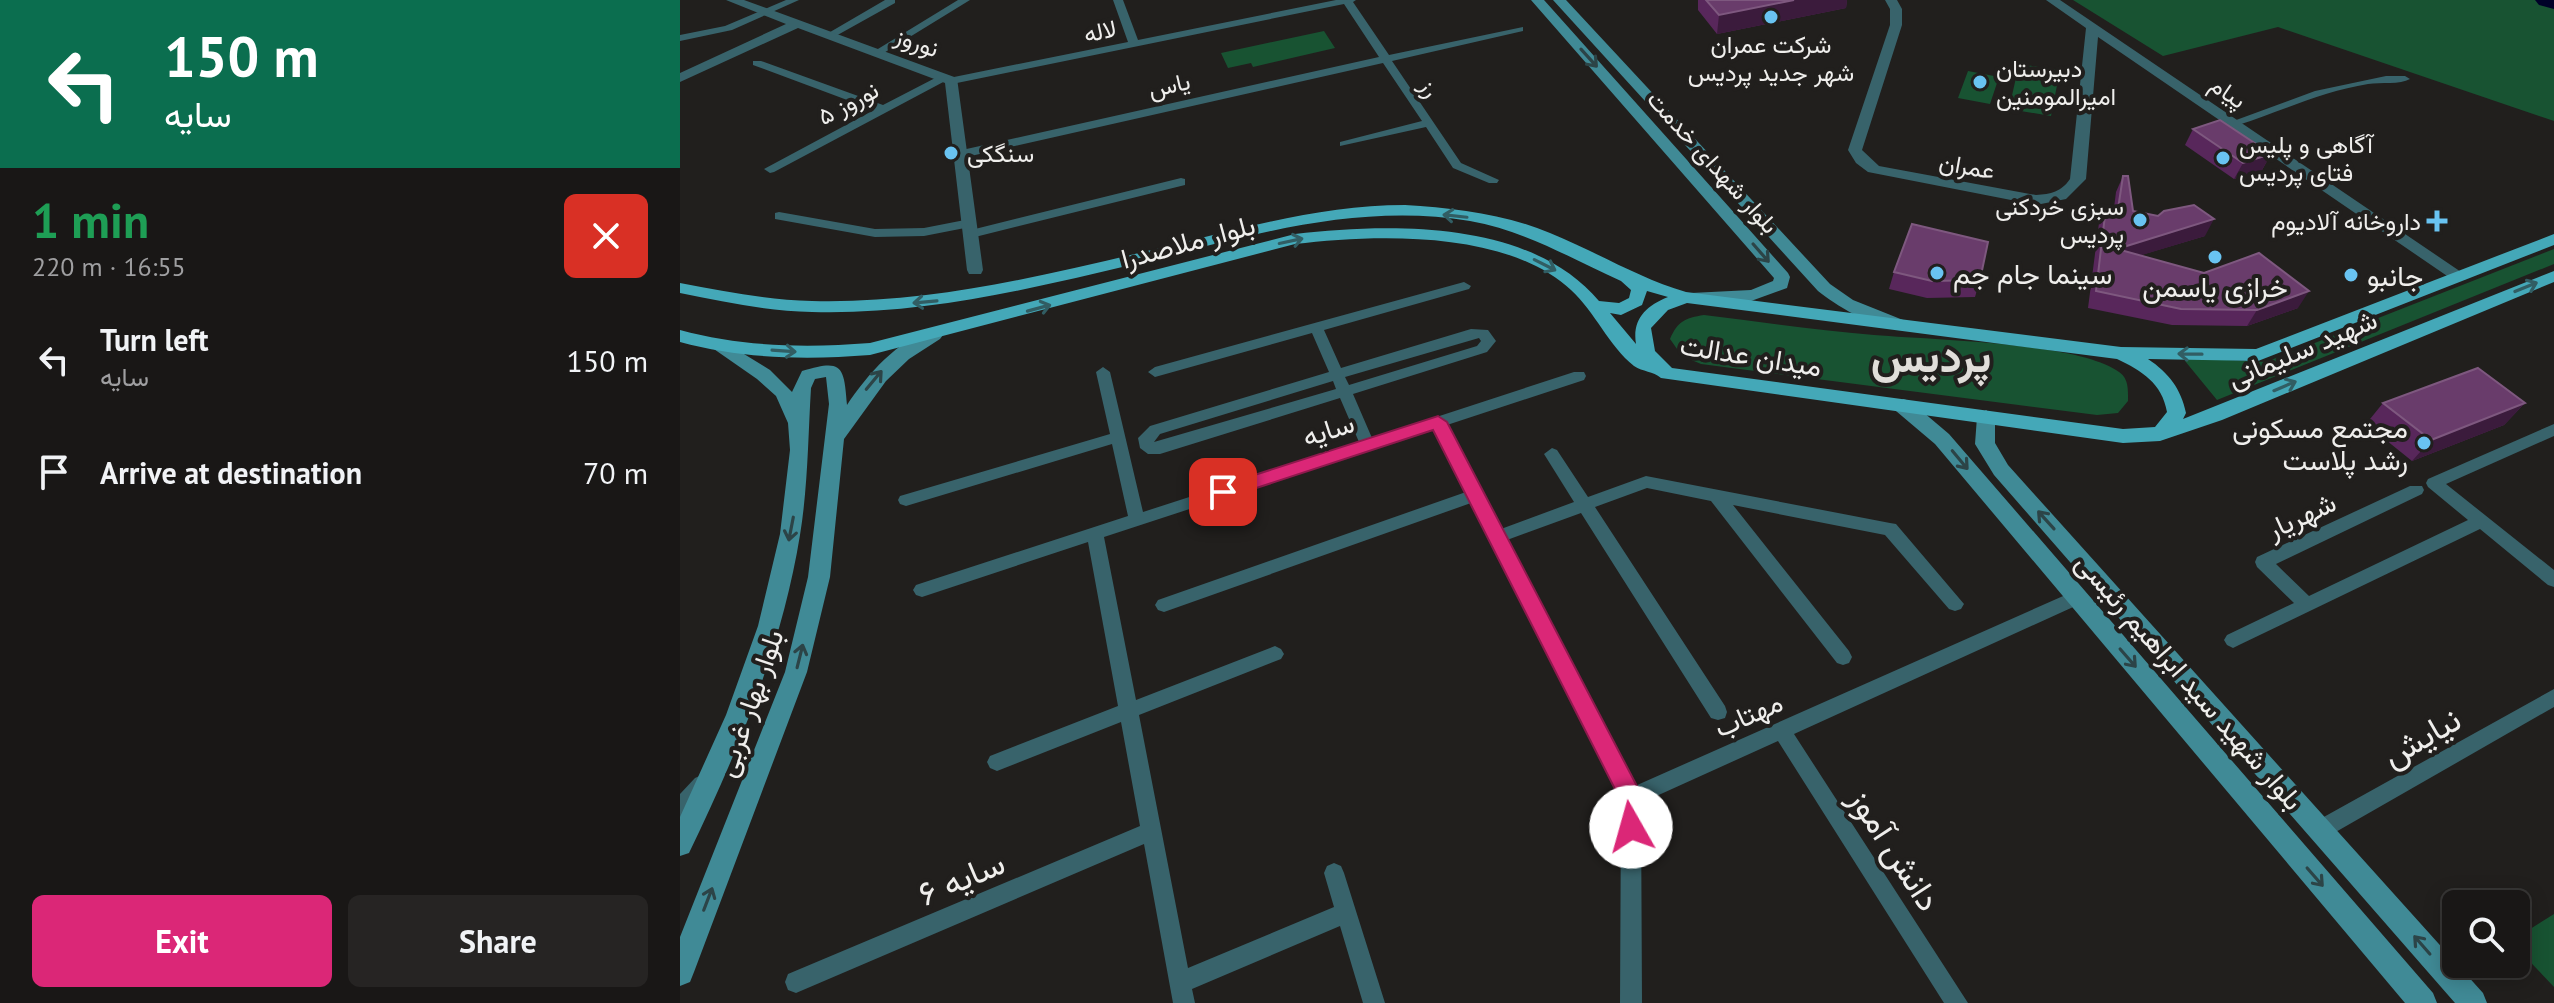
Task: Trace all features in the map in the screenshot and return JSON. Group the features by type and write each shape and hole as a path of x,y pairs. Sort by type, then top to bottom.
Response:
{"main road":[{"name":"بلوار شهدای خدمت","path":"1537,0 1782,277 1781,284 1767,292 1749,296 1686,297"},
{"name":"بلوار شهدای خدمت","path":"1559,0 1789,248 1818,284 1854,309 1897,324"},
{"name":"بلوار ملاصدرا","path":"680,288 792,307 876,306 949,300 1031,285 1299,220 1364,211 1420,212 1494,222 1532,232 1627,278 1686,297"},
{"name":"بلوار ملاصدرا","path":"680,336 720,347 816,353 870,349 934,335 1295,239 1354,232 1414,232 1516,251 1553,268 1578,287 1640,361 1667,374"},
{"path":"2121,353 2258,355 2554,239"},
{"name":"شهید سلیمانی","path":"2160,434 2215,415 2554,276"},
{"path":"1594,306 1621,309 1636,301 1640,288 1627,278"},
{"name":"میدان عدالت","path":"1686,297 1897,324 2121,353 2163,378 2175,397 2177,413 2160,434 2123,436 1667,374 1646,353 1642,327 1662,306 1686,297"},
{"path":"834,444 859,398 883,369 904,352 934,335"},
{"path":"720,347 780,386 795,415 799,444"},
{"name":"بلوار بهار غربی","path":"680,844 715,775 753,679 793,521 802,388 808,375 831,369 838,390 819,577 796,672 680,972"},
{"name":"بلوار شهید سید ابراهیم رئیسی","path":"1903,406 1942,439 2423,1003"},
{"name":"بلوار شهید سید ابراهیم رئیسی","path":"1986,417 1985,444 2001,470 2473,1003"},
{"path":"2290,847 2320,830"}],"street":[{"name":"نوروز","path":"732,0 948,79 962,154 975,270"},
{"path":"680,38 728,28 794,0"},
{"path":"830,35 890,3 890,0"},
{"path":"878,52 965,0"},
{"path":"1118,0 1134,44"},
{"name":"لاله","path":"948,79 1349,0"},
{"name":"رز","path":"1349,0 1457,165 1493,180"},
{"name":"عمران","path":"1891,0 1896,9 1896,25 1855,150 1860,160 1873,170 1890,174 2036,200 2059,198 2071,191 2078,179 2092,27"},
{"name":"پیام","path":"2052,0 2459,276"},
{"path":"680,78 798,23"},
{"name":"یاس","path":"962,154 1519,29"},
{"path":"757,63 883,109"},
{"path":"2234,123 2359,83 2387,77 2405,79"},
{"name":"نوروز ۵","path":"770,169 883,109 948,79"},
{"path":"1344,144 1427,123"},
{"path":"779,216 875,233 924,232 970,228 1181,182"},
{"path":"1155,372 1464,286"},
{"path":"1316,327 1368,445"},
{"path":"1483,333 1489,341 1482,349 1344,391 1160,448 1148,448 1146,438 1155,430 1471,334 1483,333"},
{"path":"1103,372 1137,521"},
{"name":"سایه","path":"922,590 1579,376"},
{"path":"1438,422 1631,798 1631,1003"},
{"path":"2554,430 2434,483 2554,580"},
{"path":"906,500 1118,437"},
{"path":"1552,454 1718,712"},
{"path":"1497,537 1646,482 1890,529 1955,604"},
{"name":"شهریار","path":"2306,604 2263,562 2416,490"},
{"path":"1164,605 1475,495"},
{"path":"1716,495 1843,657"},
{"path":"2233,640 2481,521"},
{"path":"1095,534 1182,993 1347,912"},
{"name":"مهتاب","path":"1631,798 2076,598"},
{"path":"997,762 1275,654"},
{"name":"نیایش","path":"2320,830 2554,697"},
{"name":"دانش آموز","path":"1781,730 1957,1003"},
{"path":"680,811 715,775"},
{"name":"سایه ۶","path":"796,982 1152,831"},
{"path":"1334,873 1374,1003"}],"green space":[{"path":"2073,0 2554,0 2554,121 2278,27 2163,56"},
{"path":"1324,31 1335,48 1253,67 1251,63 1228,68 1221,53"},
{"path":"2019,64 2060,70 2051,116 2009,109"},
{"path":"1968,71 1999,77 1990,104 1958,98"},
{"path":"2554,249 2554,264 2217,400 2185,361 2187,358 2266,362"},
{"path":"1704,315 2067,353 2095,361 2120,373 2127,383 2128,401 2118,413 2097,415 1701,364 1682,356 1670,339 1683,321"},
{"path":"2554,914 2554,987 2530,962 2530,929"}],"building":[{"path":"1706,0 1794,0 1719,15"},
{"path":"2220,120 2271,154 2243,163 2193,129"},
{"path":"2123,176 2128,176 2133,211 2158,216 2164,211 2194,205 2214,219 2117,249 2204,273 2259,253 2309,291 2257,310 2181,309 2096,291 2106,207 2118,209"},
{"name":"سینما جام جم","path":"1912,224 1988,242 1980,280 1932,281 1894,272"},
{"path":"2478,368 2525,403 2431,440 2383,403"}],"waterway":[{"path":"2547,0 2554,2"}],"place":[{"name":"شرکت عمران شهر جدید پردیس","path":"1771,17"},
{"name":"دبیرستان امیرالمومنین","path":"1980,82"},
{"name":"سنگکی","path":"951,153"},
{"name":"آگاهی و پلیس فتای پردیس","path":"2223,158"},
{"name":"سبزی خردکنی پردیس","path":"2140,220"},
{"name":"داروخانه آلادیوم","path":"2437,221"},
{"name":"خرازی یاسمن","path":"2215,257"},
{"name":"سینما جام جم","path":"1937,273"},
{"name":"جانبو","path":"2351,275"},
{"name":"مجتمع مسکونی رشد پلاست","path":"2424,443"}],"district":[{"name":"پردیس","path":"1931,355"}],"route":[{"path":"1223,492 1438,422 1631,798 1631,827"}]}
